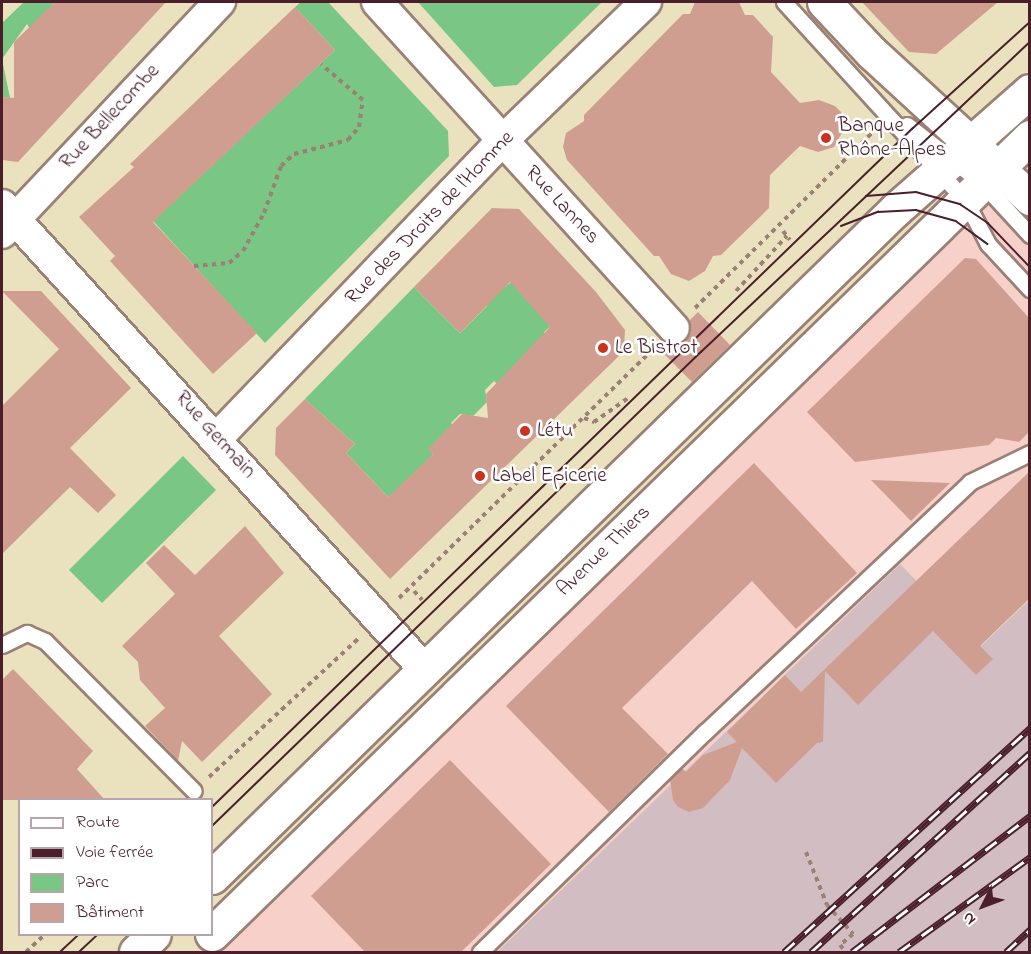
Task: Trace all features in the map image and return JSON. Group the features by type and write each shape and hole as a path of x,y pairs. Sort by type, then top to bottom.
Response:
{"main road":[{"path":"824,2 871,52 953,158 981,184 1029,198"},
{"name":"Avenue Thiers","path":"213,876 953,158 1029,91"},
{"name":"Avenue Thiers","path":"213,932 1029,137"},
{"path":"136,952 152,936"},
{"name":"Avenue Thiers","path":"192,952 209,936"}],"street":[{"name":"Rue Bellecombe","path":"6,219 220,2"},
{"name":"Rue Lannes","path":"377,2 674,328"},
{"name":"Rue des Droits de l'Homme","path":"218,438 503,140 646,2"},
{"name":"Rue Germain","path":"6,219 218,438 424,669"}],"lane":[{"path":"784,2 883,107 953,158 1029,235"},
{"path":"981,184 988,244 1029,289"},
{"path":"480,952 705,732 970,482 1029,453"},
{"path":"2,645 27,633 45,641 194,791"}],"path":[{"path":"194,266 229,262 243,251 264,213 281,166 294,154 348,140 359,127 363,100 321,64"},
{"path":"194,791 379,618 870,138"},
{"path":"735,291 788,238 783,231"},
{"path":"584,418 594,422 628,398"},
{"path":"414,591 423,600"},
{"path":"806,852 827,905 853,934 840,945 846,952"},
{"path":"26,952 43,936"}],"shaded area":[{"path":"1029,156 1029,599 980,646 900,564 497,952 212,952"},
{"path":"900,564 981,646 1029,600 1029,952 497,952"}],"green space":[{"path":"24,2 55,2 30,29 27,24 2,59 2,23"},
{"path":"301,2 328,2 448,131 449,156 265,343 153,221 335,50 295,7"},
{"path":"418,2 602,2 517,85 494,87"},
{"path":"2,59 10,98 2,97"},
{"path":"510,283 517,283 550,327 544,332 548,337 501,388 494,381 485,390 487,402 473,416 460,414 451,423 457,430 429,449 433,454 392,501 346,453 355,444 305,399 414,287 460,333 487,306 487,300"},
{"path":"183,456 216,490 102,603 69,570"}],"building":[{"path":"55,2 166,2 18,162 2,160 2,97 14,98 14,42"},
{"path":"695,2 739,2 745,15 753,15 773,37 771,72 800,103 819,100 835,106 841,112 844,129 834,147 818,152 800,146 770,175 769,208 721,255 713,256 705,271 689,281 671,274 659,256 654,256 567,160 563,147 566,133 584,121 584,115 683,14 690,14"},
{"path":"862,2 998,2 936,54 909,52"},
{"path":"295,7 335,50 153,222 257,333 213,374 110,261 115,256 79,217 134,167 130,164"},
{"path":"492,208 519,209 596,292 625,330 624,351 390,579 275,455 276,428 305,399 355,444 346,453 388,497 433,454 428,449 462,414 488,418 486,394 550,327 510,282 460,333 414,287"},
{"path":"965,258 976,259 1029,318 1029,432 1019,442 996,438 989,445 855,462 807,412"},
{"path":"2,291 41,291 131,388 70,448 116,495 98,513 70,487 2,554 2,406 59,349"},
{"path":"698,312 730,345 692,382 660,350 667,343 677,345 686,340 691,333 689,321"},
{"path":"754,463 857,573 796,629 752,581 622,708 668,754 609,812 506,706"},
{"path":"1029,472 1029,599 980,646 993,659 976,675 933,631 858,705 825,671 823,742 817,743 776,783 742,748 730,780 703,808 689,812 678,807 673,800 670,780 682,768 686,772 703,755 737,742 727,732 785,675 801,692"},
{"path":"871,480 950,483 911,521"},
{"path":"245,526 284,573 219,636 272,694 202,762 182,741 178,761 145,726 165,708 140,680 138,662 122,646 175,594 146,563 164,545 195,575"},
{"path":"13,669 93,751 77,769 103,798 2,800 2,680"},
{"path":"450,760 551,864 461,952 365,952 311,896"}],"tram line":[{"path":"213,806 912,129 1030,22"},
{"path":"213,825 701,352 1030,42"},
{"path":"866,196 916,192 960,204 988,223 1030,267"},
{"path":"841,226 878,212 916,210 956,221 988,244"},
{"path":"60,952 77,936"},
{"path":"79,952 96,936"}],"railway":[{"path":"784,952 1030,728"},
{"path":"811,952 1030,753"},
{"path":"852,952 1030,816"},
{"path":"899,952 1030,857"},
{"path":"1006,952 1030,930"}],"place":[{"name":"Banque Rhône-Alpes","path":"826,138"},
{"name":"Le Bistrot","path":"603,348"},
{"name":"Létu","path":"525,431"},
{"name":"Label Epicerie","path":"480,476"}]}
